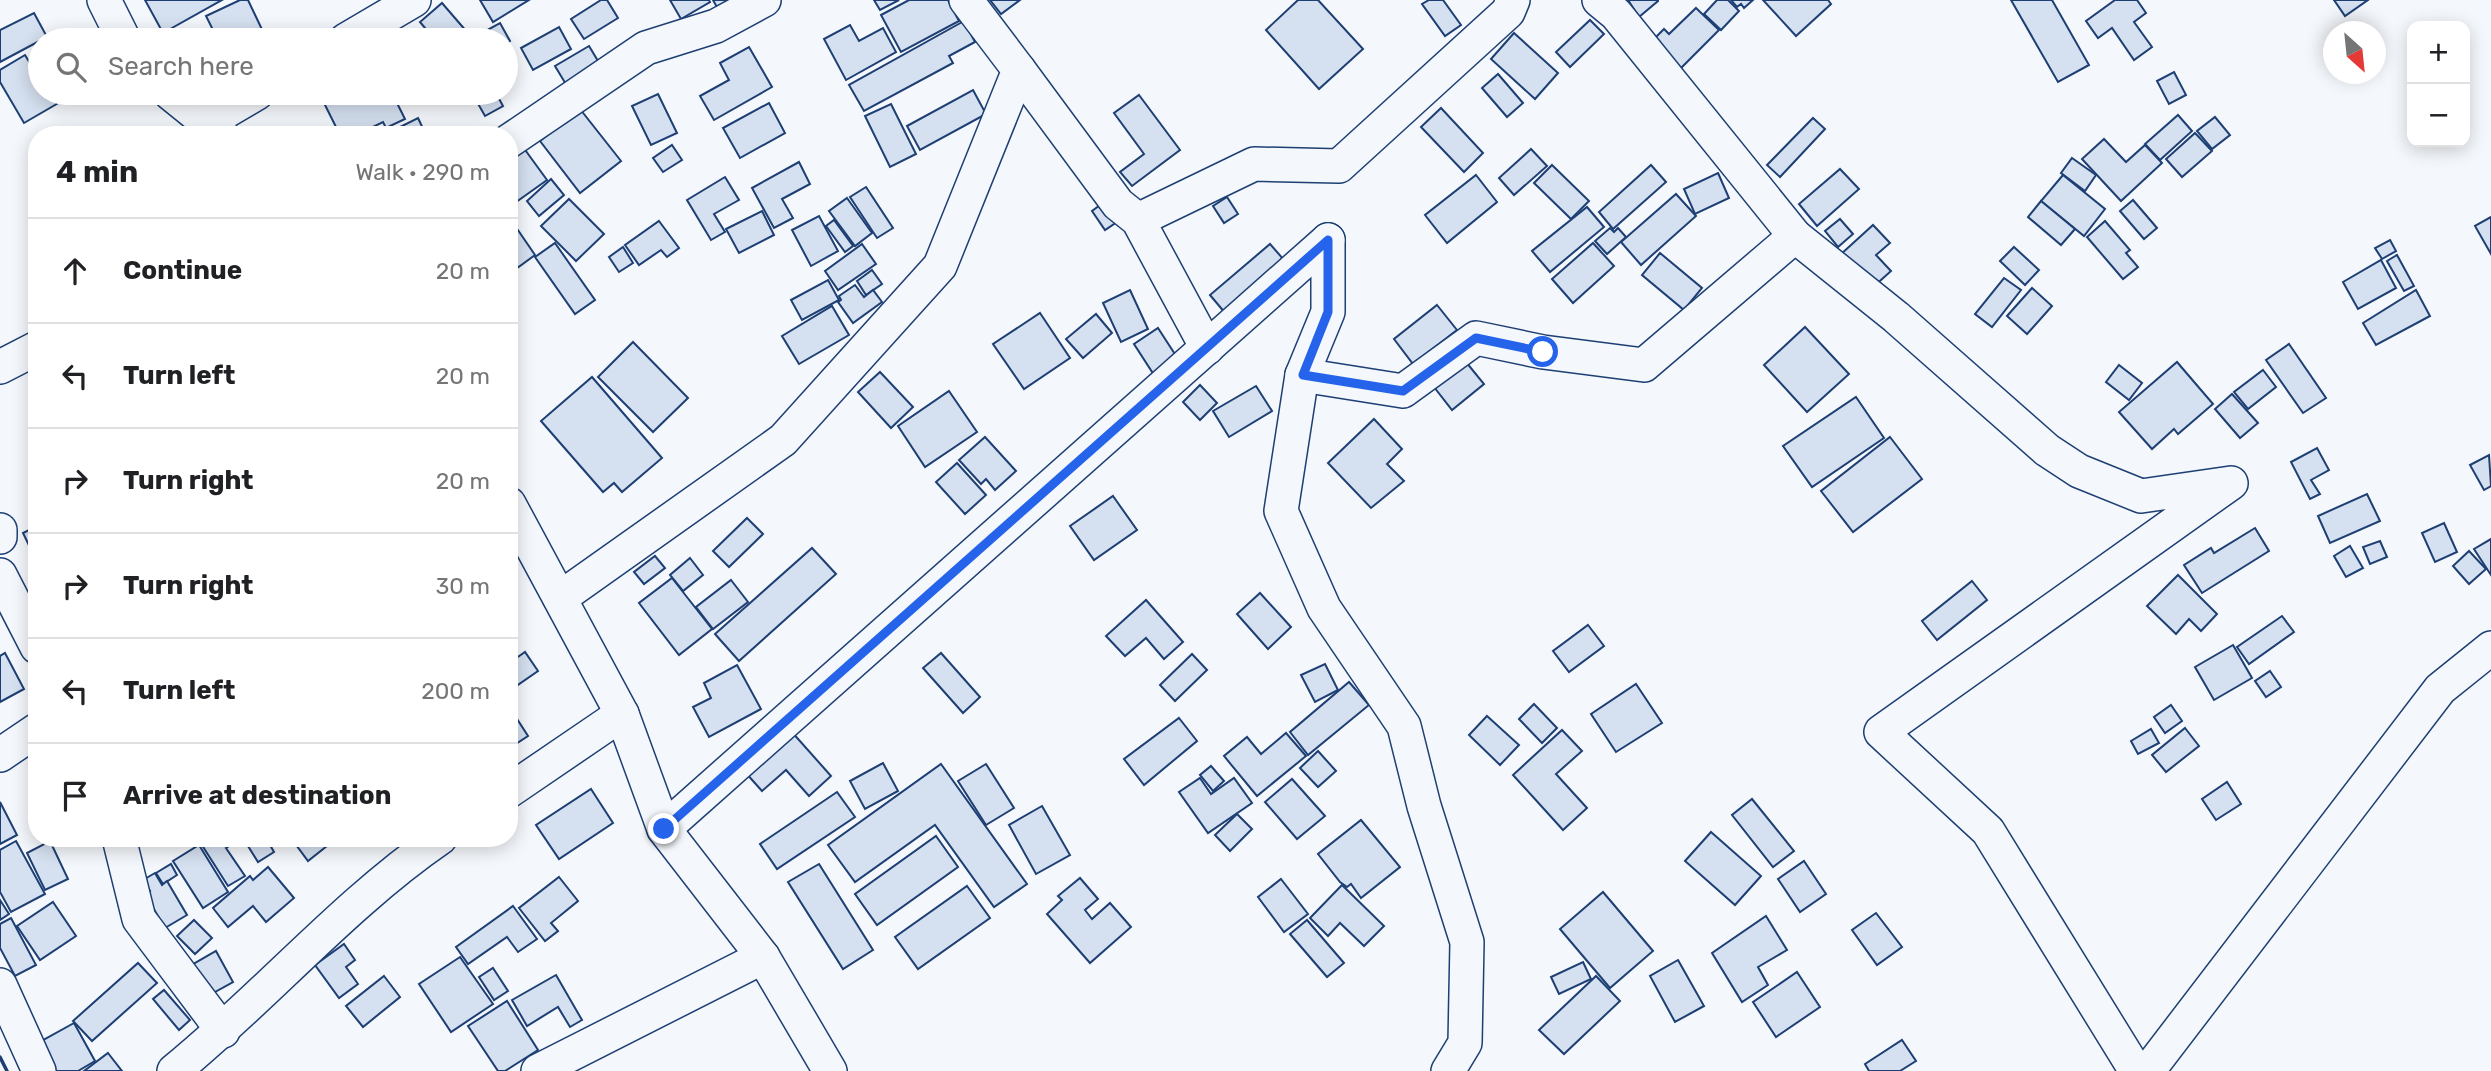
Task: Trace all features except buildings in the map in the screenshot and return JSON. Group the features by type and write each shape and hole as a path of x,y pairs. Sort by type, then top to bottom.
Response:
{"street":[{"path":"104,0 118,28"},
{"path":"366,28 414,0"},
{"path":"518,135 646,48 716,26 764,0"},
{"path":"967,0 1118,204 1138,220 1207,348"},
{"path":"1138,220 1254,164 1339,166 1508,12 1513,0"},
{"path":"1599,0 1616,14 1795,236 1896,317 2047,450 2079,471 2141,496 2231,483 1881,732 1988,831 2136,1071"},
{"path":"560,598 783,440 940,267 1019,70"},
{"path":"183,105 205,126"},
{"path":"216,126 242,105"},
{"path":"1303,375 1403,391 1476,338 1543,352 1644,365 1795,236"},
{"path":"664,829 1328,240 1328,312 1303,375 1281,511 1324,608 1404,726 1424,806 1467,942 1465,1043 1448,1071"},
{"path":"0,367 28,353"},
{"path":"518,521 622,713 664,829 763,957 830,1071"},
{"path":"0,530 0,537"},
{"path":"0,575 28,629"},
{"path":"2148,1071 2440,689 2491,648"},
{"path":"518,785 622,713"},
{"path":"0,755 28,736"},
{"path":"121,847 139,919 223,1031"},
{"path":"174,1071 223,1031 403,864 427,847"},
{"path":"538,1071 763,957"},
{"path":"0,985 39,1071"}],"wall":[{"path":"0,1057 7,1071"}],"route":[{"path":"664,829 1328,240 1328,312 1303,375 1403,391 1476,338 1543,352"}]}
